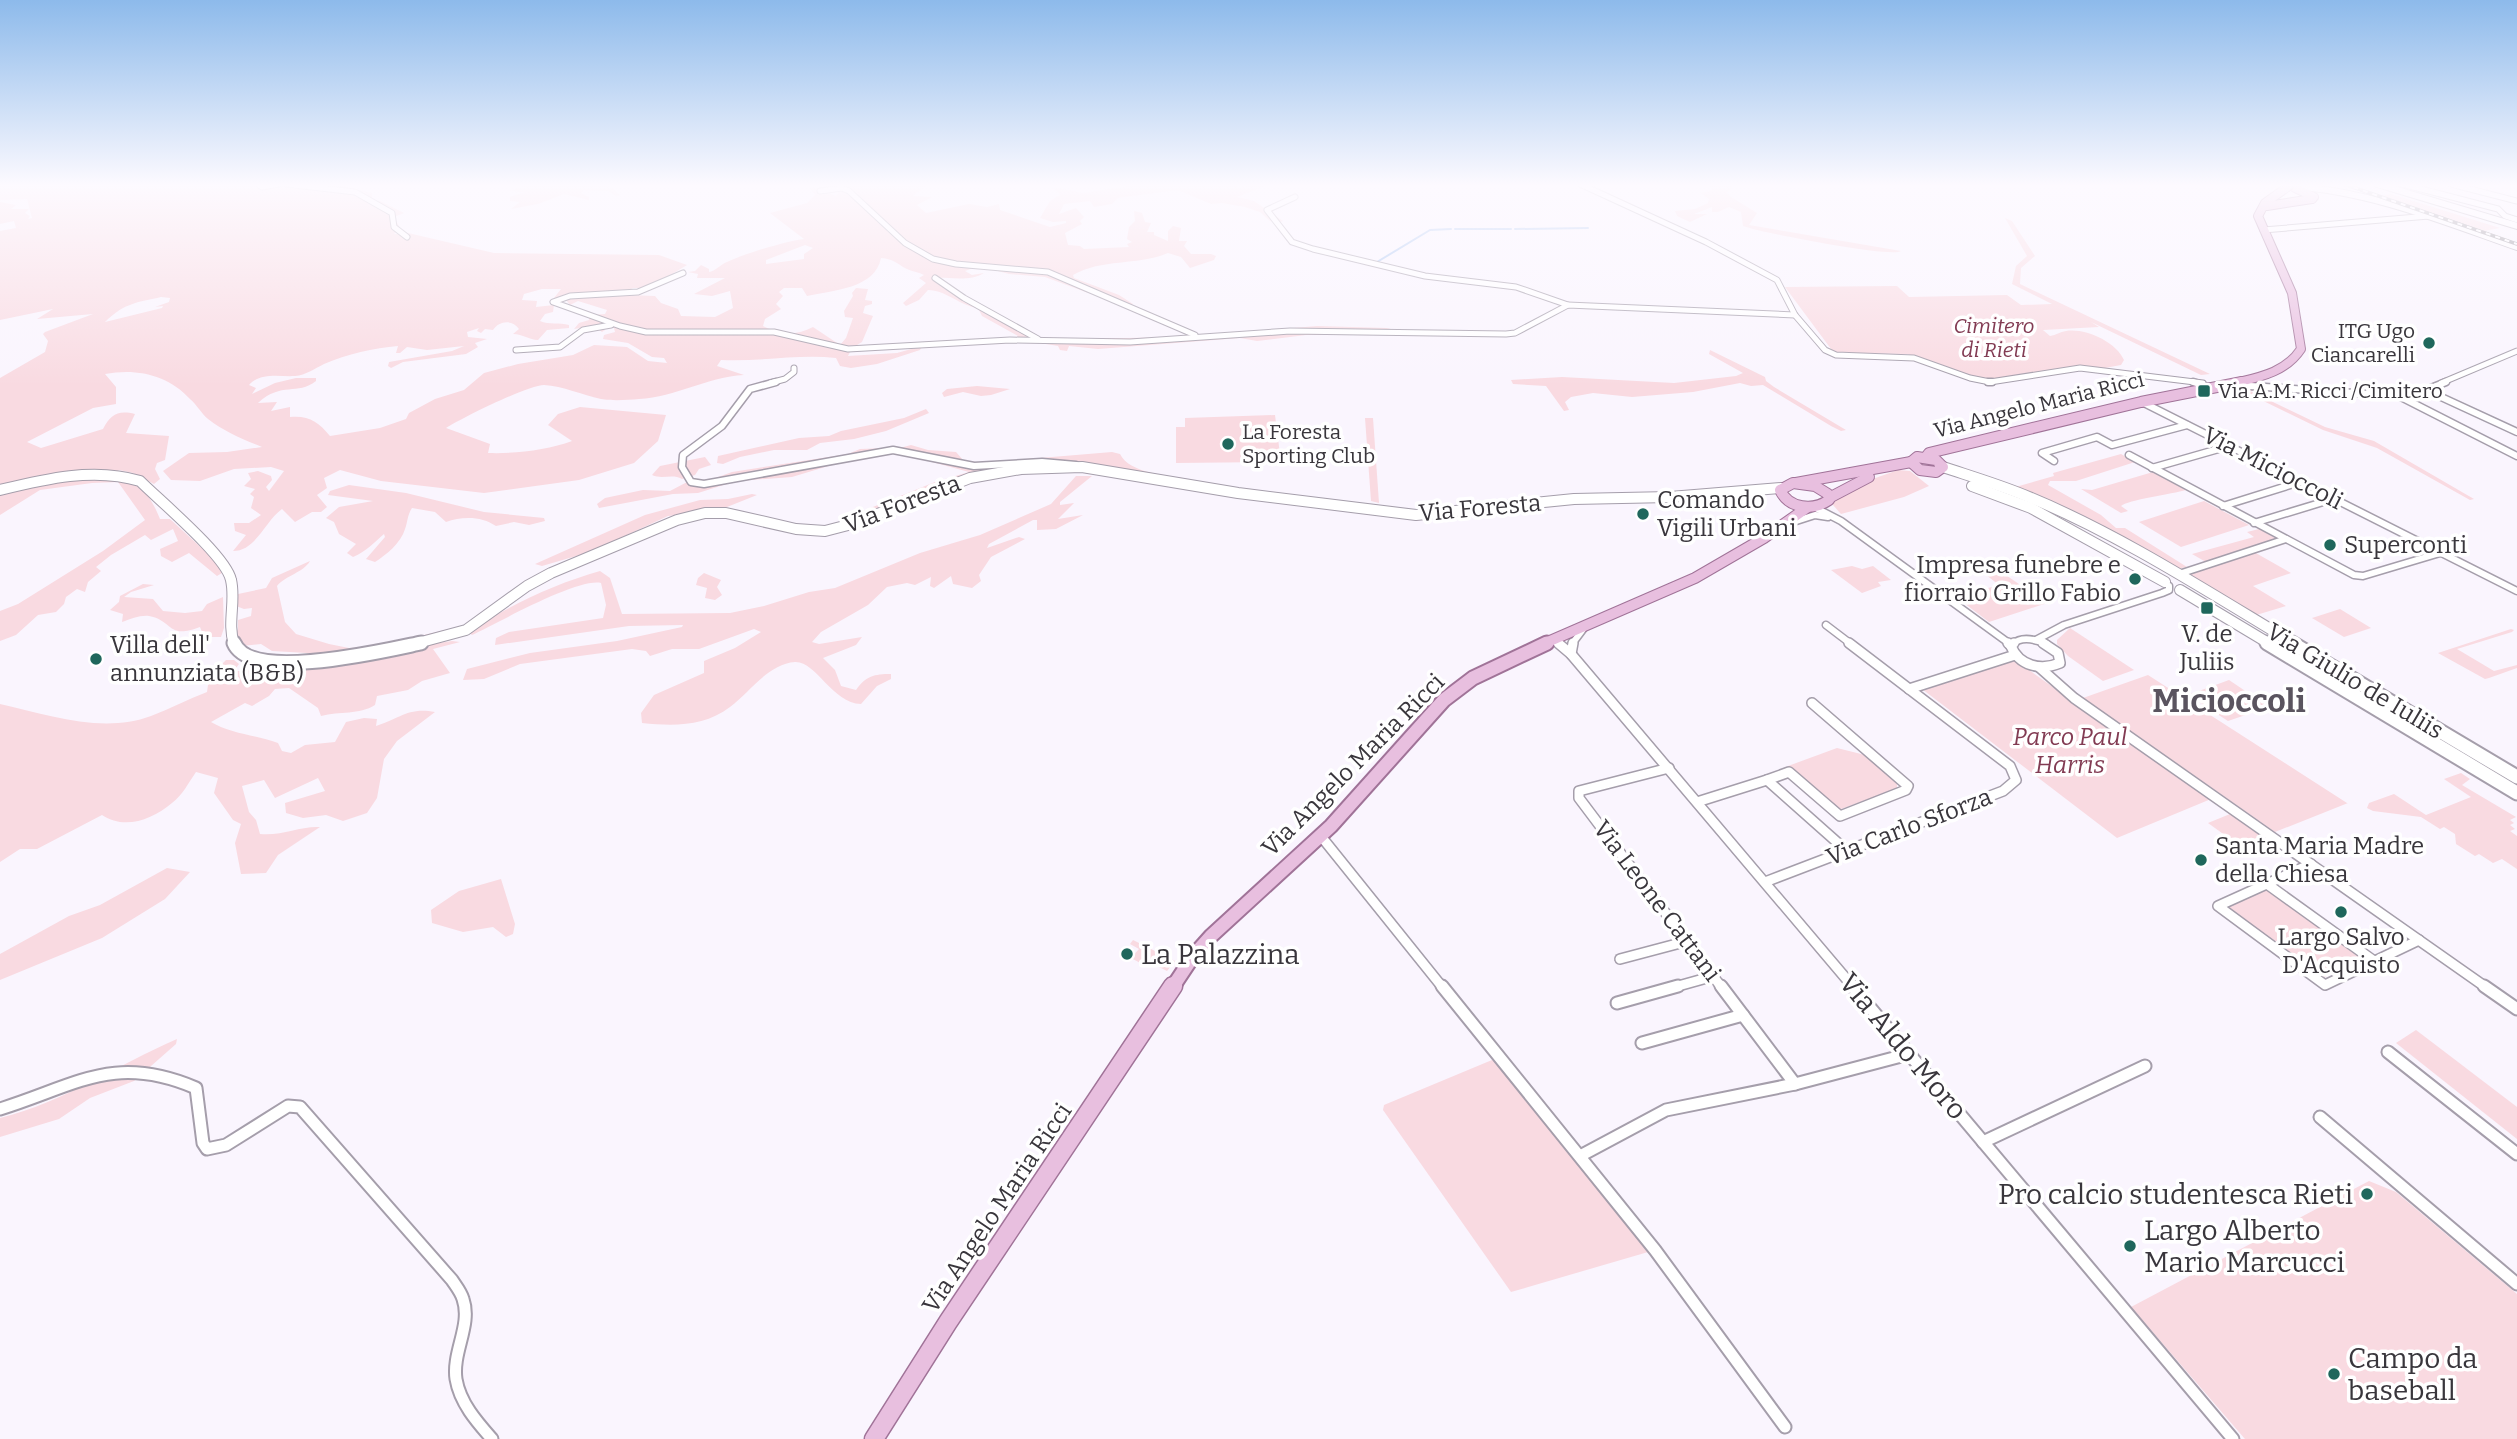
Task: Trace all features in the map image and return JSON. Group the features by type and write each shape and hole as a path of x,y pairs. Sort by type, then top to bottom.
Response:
{"main road":[{"path":"2244,379 2289,364 2297,358 2301,349 2300,329 2292,293 2274,251"},
{"name":"Via Angelo Maria Ricci","path":"1915,466 1917,457 1926,457 1929,453 1971,441 2192,392 2211,384 2244,379"},
{"name":"Via Angelo Maria Ricci","path":"2164,397 2200,382 2224,386 2244,379"},
{"path":"1915,466 1932,472 1940,471 1943,467 1940,462 1926,457"},
{"name":"Via Foresta","path":"0,490 94,476 131,476 140,481 210,548 230,572 235,647 243,657 278,662 359,655 453,635 466,630 551,572 664,524 697,514 726,513 796,529 825,531 852,524 948,485 990,473 1049,466 1082,467 1238,493 1416,515 1574,499 1781,488"},
{"name":"Via Angelo Maria Ricci","path":"1781,488 1796,483 1915,466"},
{"name":"Via Angelo Maria Ricci","path":"874,1439 948,1322 1194,955 1360,796 1444,700 1487,670 1695,578 1811,507 1873,475 1915,466"},
{"name":"Via Giulio de Iuliis","path":"1943,467 2048,505 2517,777"},
{"name":"Via Giulio de Iuliis","path":"1932,472 2031,508 2178,580 2517,793"},
{"path":"1796,483 1818,487 1828,500"},
{"path":"1781,488 1781,494 1788,501 1792,512 1782,525"},
{"path":"1729,492 1767,494 1811,507"}],"street":[{"path":"919,251 933,259 956,264 1048,272 1198,336"},
{"path":"1325,251 1397,271 1516,287 1568,304 1795,315"},
{"path":"1723,251 1777,280 1795,315 1829,353 1843,356 1913,358 1978,381 2010,381 2074,368 2162,380 2200,382"},
{"path":"683,272 653,288 638,292 565,296 553,302 646,332 774,332 848,349 1044,340 1094,343 1355,330 1506,334 1515,333 1568,304"},
{"path":"935,278 987,312 1044,340"},
{"path":"516,350 560,347 583,330 615,324"},
{"name":"Via Angelo Maria Ricci","path":"2224,386 2399,396 2427,390 2517,351"},
{"path":"794,368 794,372 785,379 750,389 722,426 683,454 682,467 691,482 704,484 893,450 927,454 974,466 1058,462 1082,467"},
{"name":"Via Angelo Maria Ricci","path":"2244,379 2272,388"},
{"path":"2162,380 2192,392"},
{"path":"2427,390 2517,432"},
{"path":"2399,396 2517,456"},
{"name":"Via Micioccoli","path":"2141,402 2517,591"},
{"path":"2054,461 2042,453 2097,437 2112,445 2187,425"},
{"path":"2152,468 2229,446"},
{"path":"2129,456 2359,576 2440,553"},
{"path":"2223,506 2300,482"},
{"path":"2254,523 2333,499"},
{"path":"1828,500 1841,521"},
{"path":"1811,507 1841,521 1989,628 2011,646 2018,658"},
{"name":"Via Angelo Maria Ricci","path":"1782,525 1798,523 1815,515 1841,521"},
{"path":"2036,640 2064,625 2169,590 2178,580 2286,539"},
{"name":"Via Carlo Sforza","path":"1765,882 2003,791 2016,780 2010,766 1826,625"},
{"path":"1571,654 1573,640 1582,634 1584,628"},
{"path":"1989,628 2021,639 2036,640 2055,649"},
{"path":"2053,633 2055,649 2061,658 2054,673 2058,683"},
{"path":"2011,646 2021,639"},
{"name":"Via Aldo Moro","path":"1555,640 1571,654 1698,802 2233,1439"},
{"path":"1909,689 1999,659 2018,658 2039,667 2074,698 2517,1009"},
{"path":"2039,667 2057,665"},
{"path":"1698,802 1789,772 1840,816 1906,790 1908,786 1811,703"},
{"name":"Via Leone Cattani","path":"1669,768 1578,791 1579,798 1795,1084"},
{"path":"1768,780 1847,851"},
{"path":"1320,835 1655,1250 1785,1427"},
{"path":"2311,864 2218,906 2325,985 2419,940"},
{"path":"2267,884 2374,961"},
{"path":"1620,959 1688,941"},
{"path":"1616,1003 1714,976"},
{"path":"1642,1043 1743,1015"},
{"path":"2388,1052 2517,1154"},
{"path":"1580,1156 1667,1110 1795,1084 1909,1054"},
{"path":"1983,1142 2145,1066"},
{"path":"0,1109 107,1071 137,1069 161,1073 196,1088 203,1143 207,1149 226,1146 288,1106 300,1107 452,1280 463,1298 464,1309 456,1363 457,1380 471,1414 492,1439"},
{"path":"2320,1116 2517,1284"}],"green space":[{"path":"0,251 486,251 659,255 687,265 649,288 633,288 625,292 629,295 655,296 661,303 678,309 681,316 715,317 733,308 730,291 712,296 694,294 725,278 697,278 698,274 688,272 695,271 701,265 709,269 709,272 730,260 757,251 789,251 766,260 766,264 804,259 804,254 808,251 1189,251 1191,254 1216,256 1214,260 1190,268 1181,257 1168,253 1145,260 1096,266 1073,275 1074,278 1119,295 1133,304 1126,307 1045,277 1009,274 979,266 965,271 972,275 984,273 978,276 934,278 1027,331 1039,343 1012,341 1018,336 982,316 978,308 935,291 928,290 919,300 906,306 903,303 926,283 919,278 924,275 881,258 871,276 840,290 807,296 802,288 784,288 779,292 783,296 776,304 781,309 765,319 763,326 782,333 794,333 813,327 840,345 846,338 853,318 845,317 844,311 853,296 852,293 856,288 868,289 865,300 872,301 872,304 865,306 863,313 873,316 862,342 852,348 848,356 897,353 922,346 920,350 877,364 851,368 840,366 836,358 822,357 721,360 717,366 744,375 717,379 666,395 639,399 606,400 558,387 536,386 446,428 490,444 488,453 531,451 572,441 548,425 558,414 580,407 666,415 658,441 634,463 579,480 484,493 381,481 340,470 324,478 327,488 317,495 327,507 321,512 312,512 295,522 282,509 254,541 241,550 233,551 246,535 235,531 234,523 249,523 261,515 251,508 254,497 250,494 255,489 244,486 251,479 248,473 258,471 271,476 272,480 266,487 269,491 284,471 271,467 234,469 200,481 171,480 163,471 189,453 227,452 262,447 214,424 181,391 162,379 129,372 105,374 116,387 116,404 93,408 27,442 41,448 103,429 112,417 120,413 135,414 126,433 169,436 165,460 157,463 155,469 160,479 154,484 133,473 119,470 110,476 129,481 142,490 152,502 160,519 170,519 221,566 222,573 217,576 189,553 172,562 161,556 160,549 178,541 173,529 151,540 145,535 96,567 101,571 88,582 85,592 77,589 66,597 64,604 56,612 38,615 16,635 0,641 0,611 18,604 103,551 145,520 118,482 40,490 0,515 0,378 45,352 48,341 43,334 45,332 93,314 37,319 53,309 0,320","holes":["542,289 561,289 554,298 566,300 570,305 578,301 607,310 605,314 590,315 589,320 579,323 574,329 594,326 602,332 605,330 603,327 614,328 615,332 604,335 603,339 628,343 652,357 664,358 667,363 648,361 627,347 594,345 573,355 484,373 464,390 435,399 409,413 406,419 380,428 330,436 313,420 290,417 290,407 271,411 277,402 258,403 275,392 309,385 316,381 316,378 296,378 275,383 252,394 256,388 249,385 259,378 299,375 333,360 370,350 398,346 396,353 400,353 407,347 427,350 464,346 452,351 389,362 388,366 391,368 403,362 466,354 478,347 475,343 487,339 468,337 467,332 479,328 477,331 481,333 506,322 519,329 513,334 538,340 547,330 569,328 566,324 540,321 545,314 553,312 554,305 536,307 537,301 522,300 524,294","161,297 170,298 169,302 155,307 163,306 162,308 105,322 126,307"]},
{"name":"Cimitero di Rieti","path":"2024,251 2032,251 2035,256 2021,268 2020,284 2210,374 2201,375 2091,322 2099,327 2043,330 2050,336 2074,331 2100,338 2120,353 2124,360 2121,365 2105,368 2066,367 1992,380 1958,373 1907,354 1834,353 1785,287 1897,286 1909,297 2007,295 2021,305 2052,304 2012,284 2016,266 2027,256"},
{"path":"1317,326 1387,328 1398,331 1393,334 1306,335 1257,341 1240,338 1098,349 1069,346 1067,351 1046,344 1057,339 1190,337"},
{"path":"1710,350 1765,377 1774,387 1846,430 1841,431 1831,426 1763,385 1740,383 1693,392 1632,397 1593,393 1571,397 1565,402 1569,410 1564,411 1546,386 1513,384 1511,380 1562,377 1674,383 1743,373 1709,354"},
{"path":"2234,385 2271,391 2250,391 2325,427 2374,441 2474,499 2470,500 2377,448 2323,430 2243,391 2201,393"},
{"path":"977,386 1010,389 981,396 963,392 944,397 942,393 947,389"},
{"path":"926,409 929,413 886,431 854,439 820,443 807,450 774,450 740,457 723,464 717,463 718,456 799,438 829,436 904,418"},
{"name":"La Foresta Sporting Club","path":"1275,415 1281,462 1176,463 1176,427 1185,427 1185,418"},
{"path":"1365,418 1373,418 1379,503 1371,501"},
{"path":"911,445 928,450 956,452 963,460 981,463 1112,452 1120,454 1125,461 1141,470 1188,479 1113,470 1006,468 854,518 858,513 935,482 969,472 899,453 900,448"},
{"path":"888,448 792,477 736,481 698,493 673,494 599,508 597,504 605,498 643,490 670,491 689,481 707,481 732,472 848,454 860,449"},
{"path":"2121,454 2135,462 2076,481 2050,481 2048,485 2101,515 2116,528 2125,528 2187,567 2176,569 2012,488 2054,476 2053,473"},
{"path":"705,457 711,465 699,469 695,475 682,479 652,475 660,466"},
{"path":"1898,470 1910,471 1929,486 1904,497 1841,514 1833,505 1833,499 1867,481"},
{"path":"2153,472 2186,490 2125,504 2121,506 2128,511 2121,513 2081,489 2092,490"},
{"path":"1076,476 1092,476 1060,502 1060,505 1074,503 1058,519 1083,515 1056,529 1037,530 1037,520 1033,520 989,544 987,548 1019,537 1025,539 991,557 979,575 981,581 972,588 953,584 951,576 934,588 930,586 931,577 915,585 907,583 887,587 868,605 821,632 812,642 819,644 862,637 856,645 823,658 835,670 841,686 856,690 871,677 891,674 891,679 877,686 861,704 841,697 810,668 795,662 768,673 730,707 710,718 677,725 642,723 641,713 654,695 704,673 704,661 735,648 761,632 754,629 699,649 672,649 650,656 646,651 632,649 520,664 484,679 463,680 467,669 530,653 617,641 682,627 683,625 629,626 495,645 496,638 509,632 603,618 606,605 601,583 590,583 556,594 472,635 468,632 499,613 583,576 600,571 610,578 622,614 730,613 809,592 835,588 920,553 980,535 1051,504"},
{"path":"349,485 406,493 484,512 544,518 545,521 529,525 514,522 496,526 485,520 472,518 446,522 435,512 412,508 397,544 375,562 366,559 385,537 384,534 366,550 353,557 347,553 356,544 339,534 334,522 326,518 339,507 373,501 328,495 330,491"},
{"path":"757,495 717,511 668,516 590,552 542,566 535,564 645,515 700,500 728,499"},
{"path":"2204,501 2249,525 2181,547 2139,522"},
{"path":"2259,529 2277,539 2206,562 2192,554 2254,537 2247,532"},
{"path":"2254,552 2291,573 2253,586 2286,606 2253,616 2187,574"},
{"path":"310,561 277,586 285,622 296,634 329,644 349,648 370,647 316,656 272,651 261,644 242,646 232,641 238,629 238,620 251,616 252,608 236,606 233,600 238,594 266,588 272,578"},
{"path":"1852,566 1862,569 1873,566 1891,580 1878,582 1881,586 1862,593 1831,570"},
{"path":"1994,567 2047,603 1989,622 1956,597 1999,585 1981,571"},
{"path":"704,573 721,580 717,587 722,595 715,600 705,598 707,588 696,585 698,578"},
{"path":"143,584 154,585 124,597 153,599 163,611 202,611 207,604 223,597 224,628 221,637 204,637 200,627 176,630 149,616 122,622 123,614 110,610 119,602 120,596"},
{"path":"2340,609 2371,628 2344,637 2312,618"},
{"path":"2070,628 2134,670 2103,681 2068,656 2057,644 2057,640"},
{"path":"449,629 439,636 380,646"},
{"path":"2514,630 2457,649 2494,671 2517,665 2517,668 2489,678 2485,679 2438,653"},
{"path":"460,642 433,649 450,673 422,681 408,690 377,696 375,705 369,708 321,716 318,708 289,688 275,689 252,706 245,703 211,722 278,743 282,751 291,753 305,745 335,742 346,722 364,718 377,719 376,726 410,712 435,712 397,741 384,759 377,798 367,813 343,821 326,815 303,818 286,813 285,803 325,791 318,778 275,798 264,780 242,786 249,812 256,820 260,834 320,827 278,855 266,873 241,874 235,843 241,824 233,820 214,793 218,778 196,772 176,800 156,814 129,822 119,822 102,815 37,849 20,849 0,862 0,704 76,721 133,721 207,692 208,685 221,672 219,667 226,660 234,660 239,664 234,671 243,671"},
{"name":"Parco Paul Harris","path":"2012,658 2211,799 2117,838 1922,689"},
{"path":"2148,675 2348,803 2275,832 2083,698"},
{"path":"2229,680 2269,707 2228,721 2188,695"},
{"path":"1837,748 1865,755 1897,782 1897,789 1841,809 1832,807 1789,770 1788,766"},
{"path":"2461,773 2470,779 2462,785 2516,817 2510,820 2514,823 2510,825 2515,829 2510,831 2517,836 2517,869 2502,859 2493,863 2479,854 2475,856 2456,844 2455,834 2444,827 2440,829 2421,817 2367,808 2369,803 2394,794 2426,815 2471,797 2444,779"},
{"path":"2230,814 2272,844 2251,854 2208,823"},
{"path":"167,868 190,872 165,899 102,938 0,980 0,954 69,916 100,905"},
{"path":"501,879 515,924 513,934 506,937 493,927 463,932 432,923 431,910 459,891"},
{"path":"2269,887 2363,957 2325,977 2317,976 2224,907"},
{"path":"1133,940 1175,961 1167,971 1147,961 1144,965 1131,958 1139,949 1130,944"},
{"path":"2416,1030 2517,1107 2517,1139 2396,1043"},
{"path":"177,1039 176,1044 134,1081 90,1098 59,1119 0,1137 0,1118 47,1103"},
{"path":"1492,1060 1498,1063 1655,1250 1511,1292 1383,1110 1384,1105"},
{"path":"2369,1181 2396,1192 2517,1294 2517,1439 2245,1439 2131,1307"}],"waterway":[{"path":"1377,262 1395,251"}],"place":[{"name":"ITG Ugo Ciancarelli","path":"2429,343"},
{"name":"Via A.M. Ricci /Cimitero","path":"2204,391"},
{"name":"La Foresta Sporting Club","path":"1228,444"},
{"name":"Comando Vigili Urbani","path":"1643,514"},
{"name":"Superconti","path":"2330,545"},
{"name":"Impresa funebre e fiorraio Grillo Fabio","path":"2135,579"},
{"name":"V. de Juliis","path":"2207,608"},
{"name":"Villa dell' annunziata (B&B)","path":"96,659"},
{"name":"Santa Maria Madre della Chiesa","path":"2201,860"},
{"name":"Largo Salvo D'Acquisto","path":"2341,912"},
{"name":"La Palazzina","path":"1127,954"},
{"name":"Pro calcio studentesca Rieti","path":"2367,1194"},
{"name":"Largo Alberto Mario Marcucci","path":"2130,1246"},
{"name":"Campo da baseball","path":"2334,1374"}],"district":[{"name":"Micioccoli","path":"2229,701"}]}
